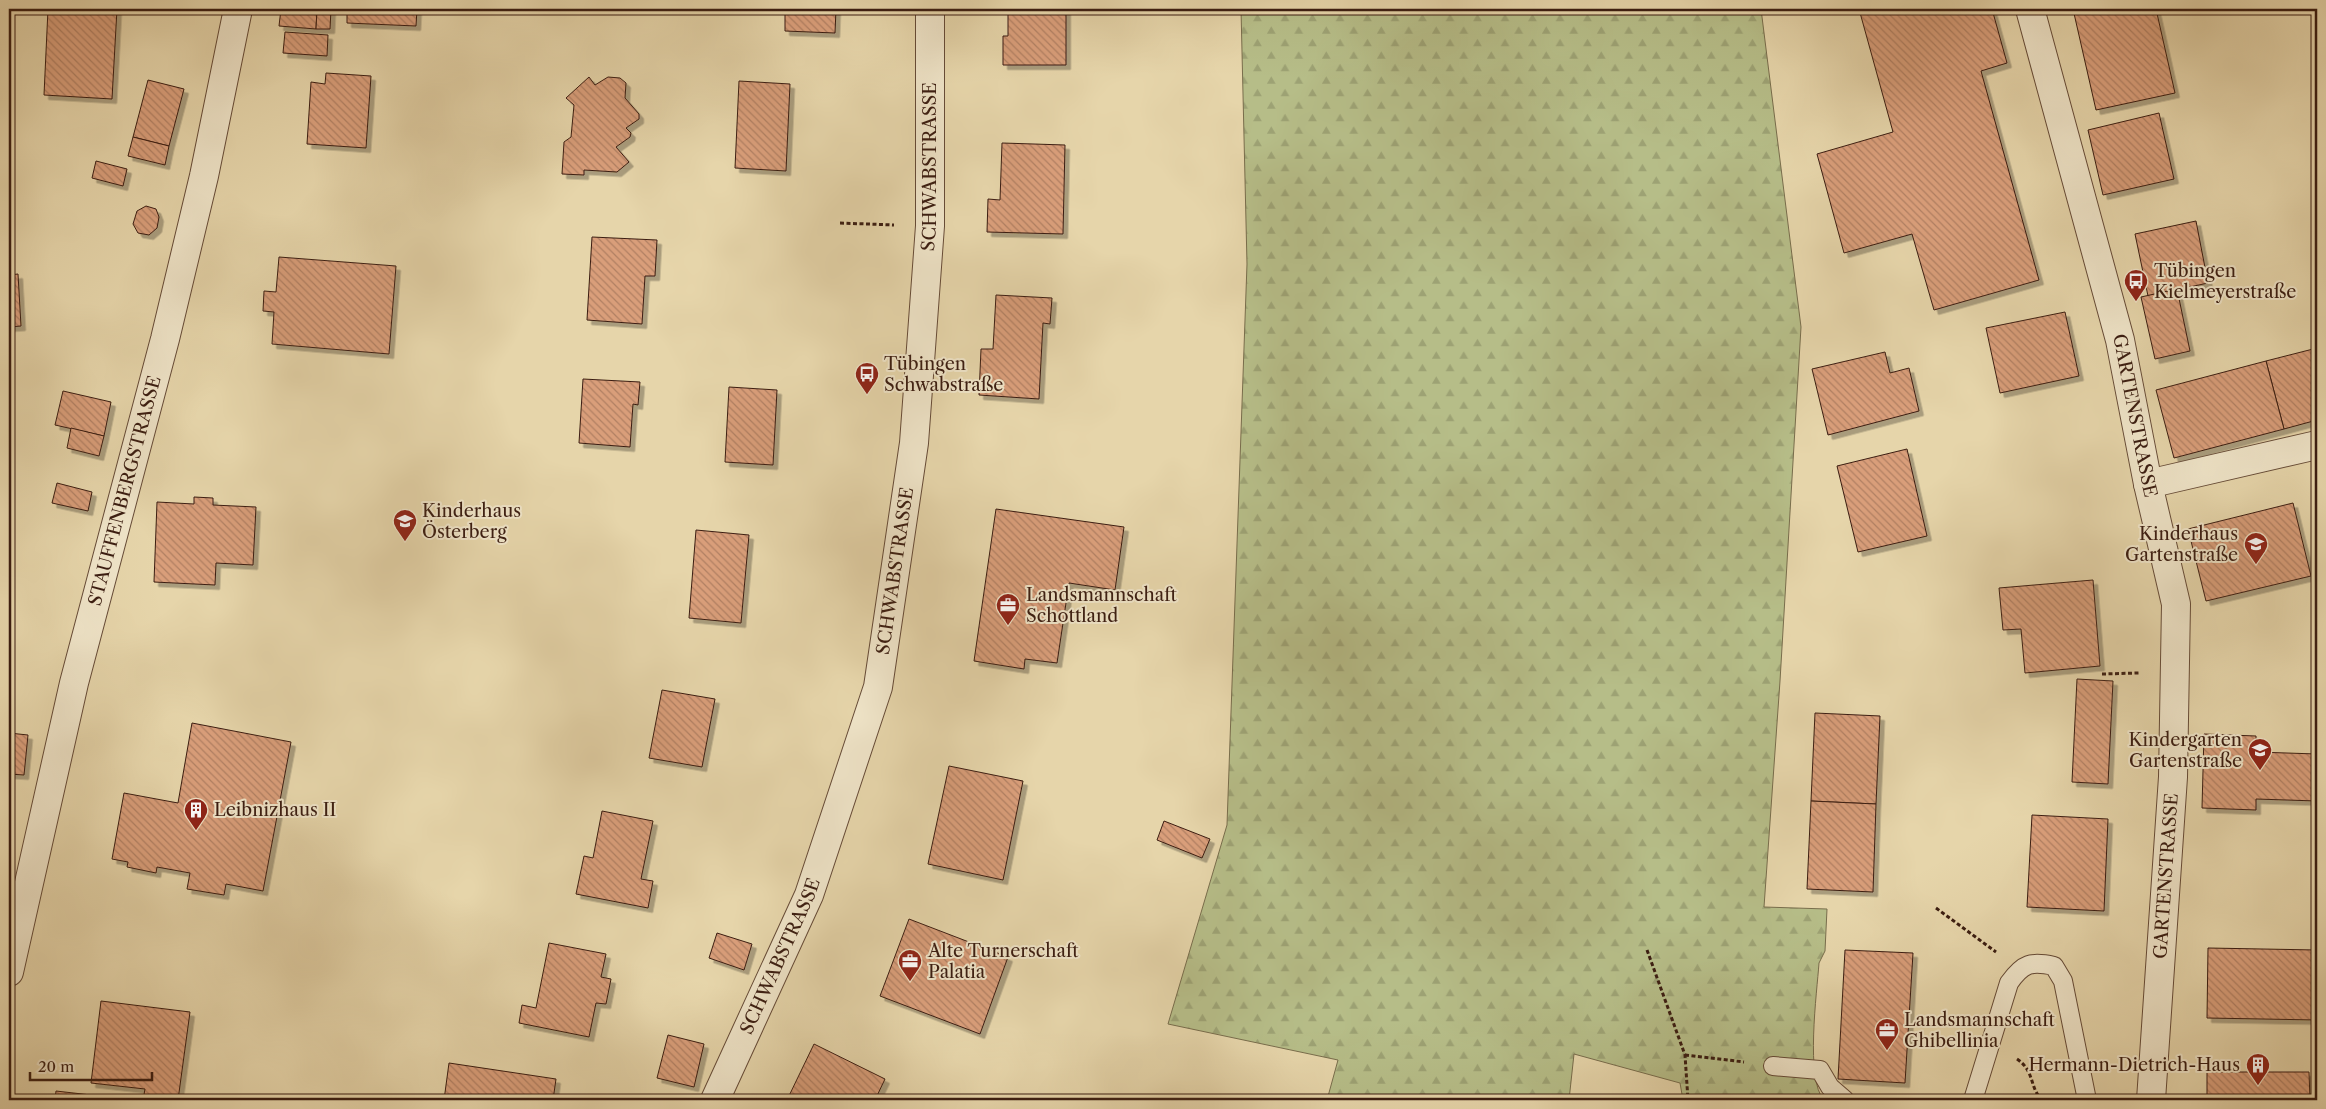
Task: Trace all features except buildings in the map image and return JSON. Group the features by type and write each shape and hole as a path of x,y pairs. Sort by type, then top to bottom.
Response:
{"street":[{"name":"STAUFFENBERGSTRASSE","path":"9,972 74,683 165,339 204,176 238,9"},
{"name":"SCHWABSTRASSE","path":"715,1100 809,896 878,687 914,443 930,226 930,9"},
{"name":"GARTENSTRASSE","path":"2030,9 2120,340 2148,484 2176,604 2173,776 2151,1100"},
{"path":"2148,484 2317,445"}],"lane":[{"path":"1973,1100 2009,983 2019,969 2038,963 2054,966 2064,981 2087,1100"},
{"path":"1773,1066 1820,1070 1830,1087 1845,1100"}],"path":[{"path":"840,224 861,224"},
{"path":"2102,674 2126,673"},
{"path":"1936,908 2019,969"},
{"path":"1647,950 1685,1055 1688,1100"},
{"path":"1685,1055 1773,1066"}],"green space":[{"path":"1241,9 1761,9 1801,327 1780,681 1764,907 1827,909 1825,951 1819,963 1814,1035 1815,1074 1818,1090 1824,1100 1683,1100 1680,1083 1574,1054 1569,1100 1327,1100 1338,1060 1168,1024 1227,825 1247,264"}],"place":[{"name":"Tübingen Kielmeyerstraße","path":"2136,302"},
{"name":"Tübingen Schwabstraße","path":"867,395"},
{"name":"Kinderhaus Österberg","path":"405,542"},
{"name":"Kinderhaus Gartenstraße","path":"2256,565"},
{"name":"Landsmannschaft Schottland","path":"1008,626"},
{"name":"Kindergarten Gartenstraße","path":"2260,771"},
{"name":"Leibnizhaus II","path":"196,831"},
{"name":"Alte Turnerschaft Palatia","path":"910,982"},
{"name":"Landsmannschaft Ghibellinia","path":"1887,1051"},
{"name":"Hermann-Dietrich-Haus","path":"2258,1086"}]}
